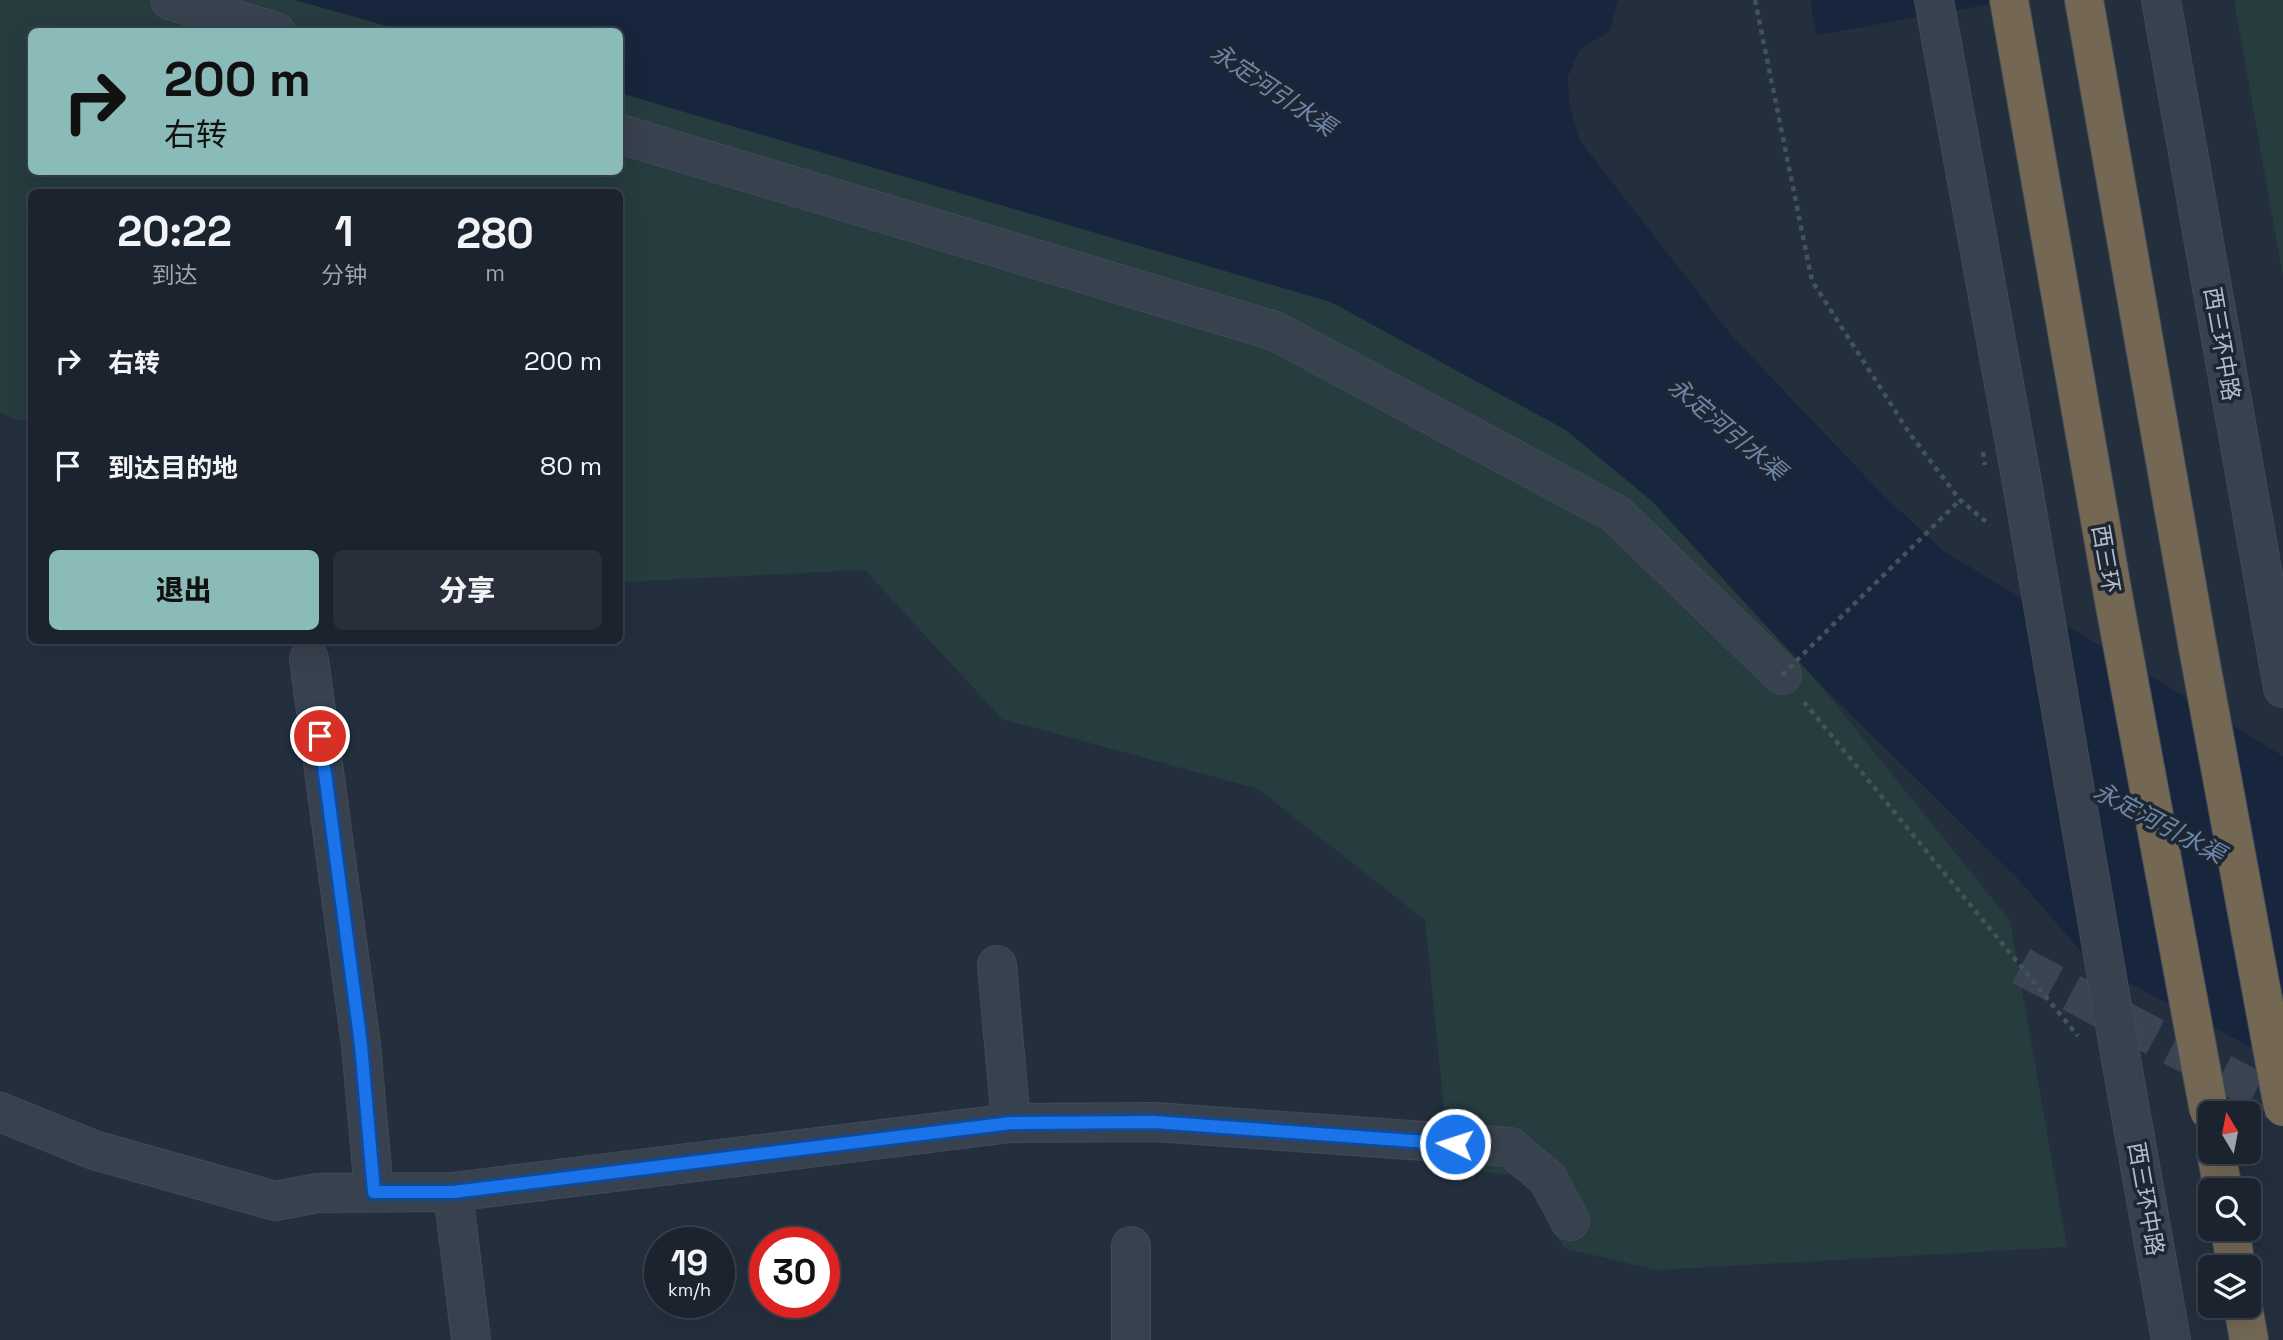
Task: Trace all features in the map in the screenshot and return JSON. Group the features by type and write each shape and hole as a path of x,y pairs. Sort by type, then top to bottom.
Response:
{"highway":[{"path":"2084,3 2198,648 2283,1107"},
{"name":"西三环","path":"2011,10 2115,606 2208,1101"},
{"path":"2245,1318 2249,1340"}],"street":[{"path":"170,0 263,28"},
{"name":"西三环中路","path":"2161,0 2283,688"},
{"name":"西三环中路","path":"1937,17 2021,477 2171,1340"},
{"path":"623,135 1275,331 1616,514 1782,675"},
{"path":"309,659 361,1045 374,1192"},
{"path":"997,965 1011,1123"},
{"path":"0,1086 163,1147 318,1192"},
{"path":"0,1112 94,1150 275,1201 318,1192 453,1192 1011,1123 1154,1122 1510,1147 1548,1179 1570,1221"},
{"path":"453,1192 471,1340"},
{"path":"1131,1246 1131,1340"}],"path":[{"path":"1755,0 1812,281 1910,435 1959,500 1782,675 2080,1039"}],"green space":[{"path":"0,0 295,0 394,28 28,28 28,175 623,175 623,94 1331,302 1566,430 1652,501 1817,681 2010,921 2067,1247 1656,1270 1564,1248 1522,1176 1450,1168 1425,920 1258,789 1002,719 865,570 623,582 623,189 28,189 28,419 18,421 0,412"},
{"path":"2234,0 2283,0 2283,277"}],"water":[{"name":"永定河引水渠","path":"295,0 1618,0 1610,31 1580,49 1567,78 1570,107 1580,141 1732,336 1885,497 1945,552 2283,756 2283,1064 2091,963 2019,880 1817,681 1652,501 1566,430 1331,302 623,94 623,28 394,28"},
{"path":"1810,0 2013,0 1817,35"}],"tunnel":[{"path":"2021,966 2283,1105"}],"route":[{"path":"320,736 361,1045 374,1192 453,1192 1011,1123 1154,1122 1455,1144"}]}
